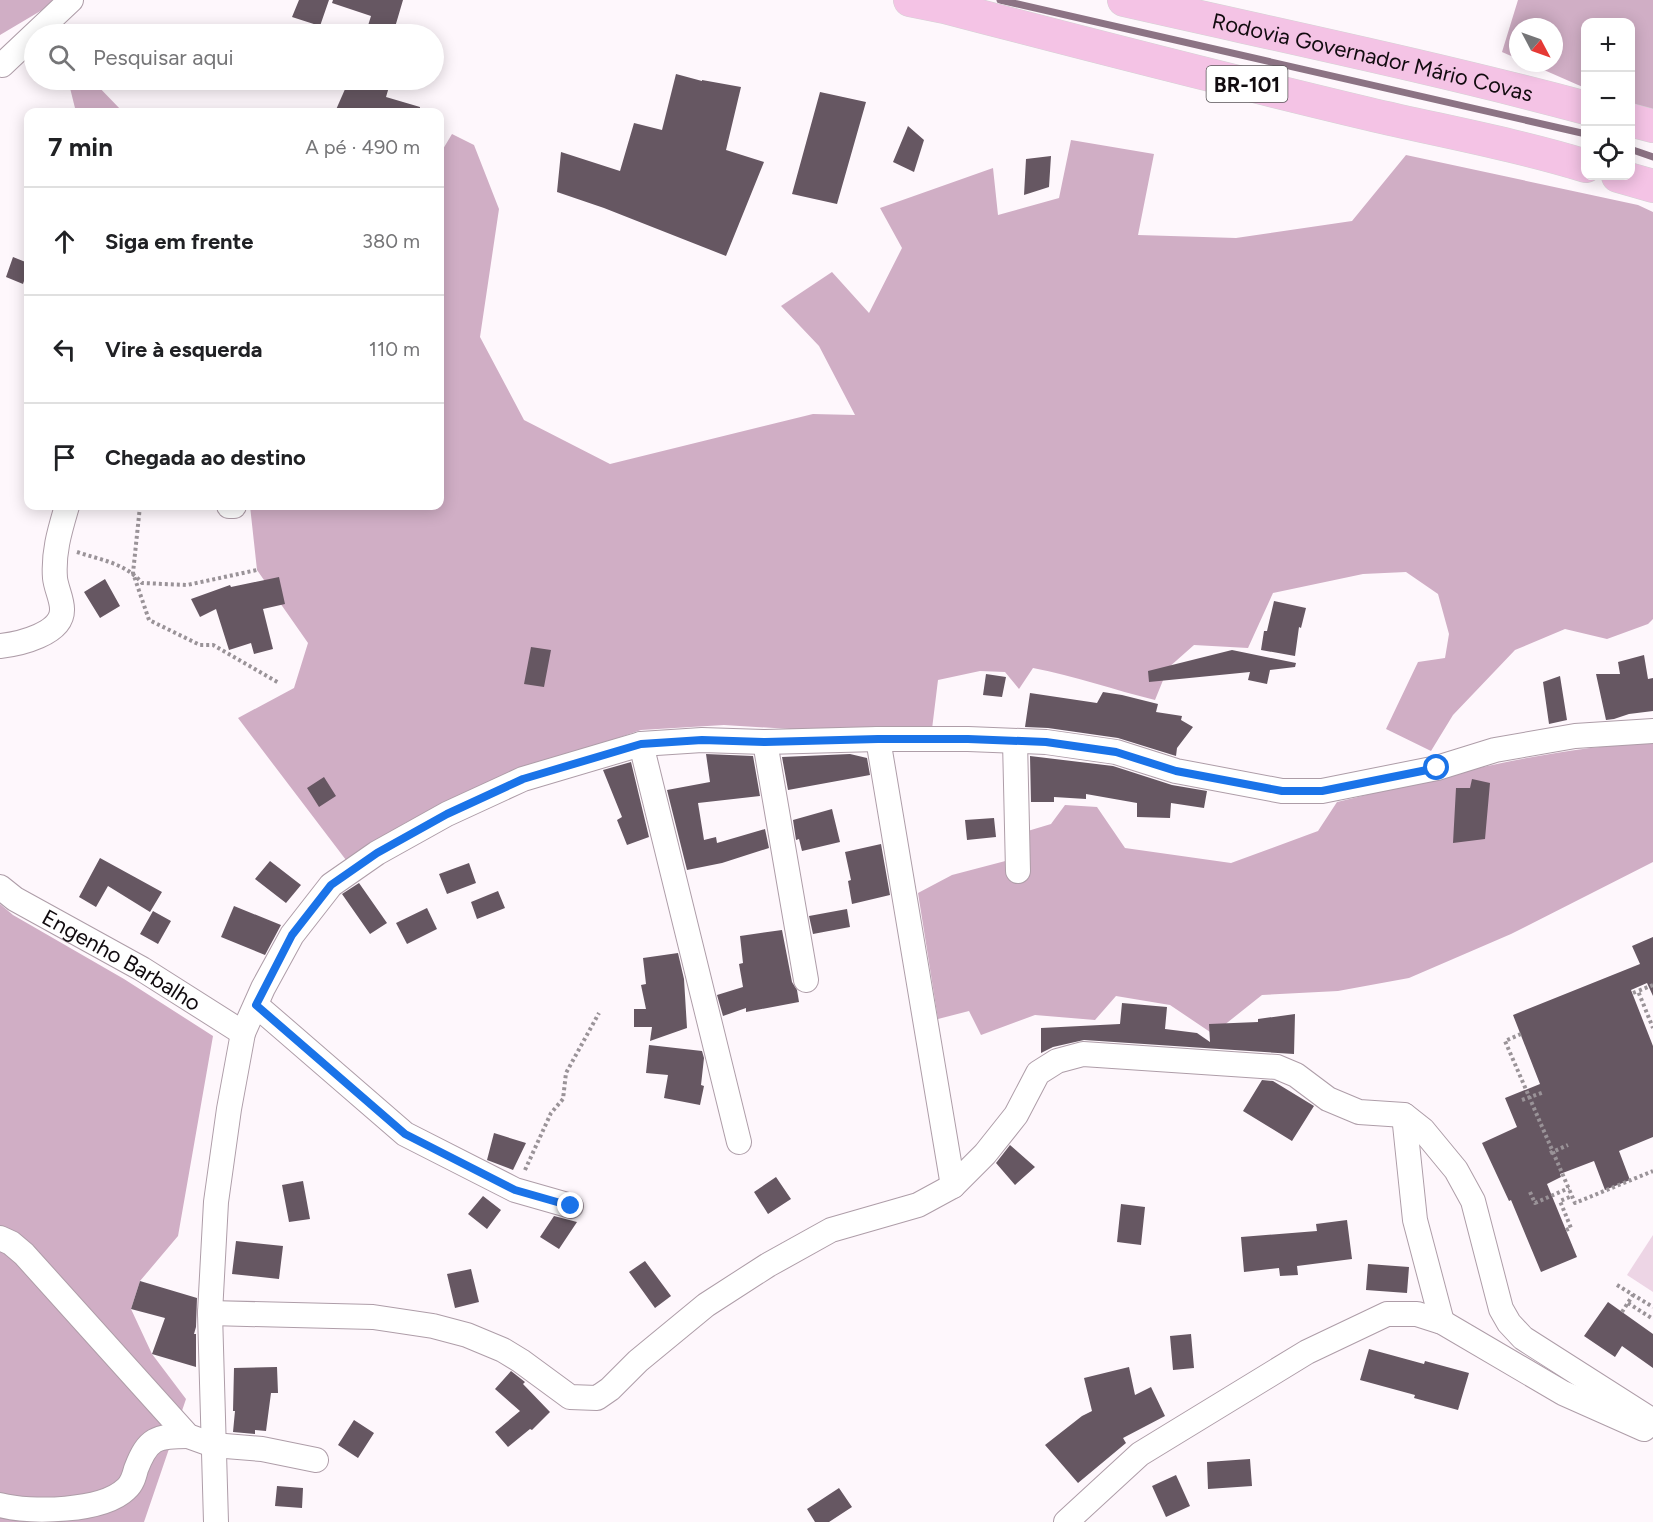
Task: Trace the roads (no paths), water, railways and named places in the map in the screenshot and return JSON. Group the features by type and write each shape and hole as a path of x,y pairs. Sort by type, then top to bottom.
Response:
{"highway":[{"name":"BR-101","path":"910,0 1401,122 1544,153 1581,164"},
{"name":"Rodovia Governador Mário Covas","path":"1124,0 1473,78 1581,107"},
{"path":"1635,121 1653,126"},
{"path":"1632,180 1653,186"}],"street":[{"path":"46,24 71,0"},
{"path":"2,65 24,44"},
{"path":"0,646 35,638 52,629 60,620 62,607 55,579 56,546 66,510"},
{"path":"216,1522 210,1313 216,1202 243,1033 292,935 331,885 368,860 447,814 523,779 641,744 702,740 765,742 878,739 1046,742 1116,752 1176,771 1282,791 1322,791 1437,768 1507,748 1575,736 1653,731"},
{"path":"878,739 953,1186"},
{"path":"1015,741 1018,871"},
{"path":"765,742 806,980"},
{"path":"641,744 739,1142"},
{"name":"Engenho Barbalho","path":"0,887 15,899 142,969 243,1033"},
{"path":"256,1005 405,1134 515,1190 571,1206"},
{"path":"210,1313 373,1317 433,1326 467,1335 503,1350 570,1397 597,1398 706,1305 768,1265 831,1230 918,1205 953,1186 985,1154 1016,1115 1038,1073 1056,1060 1083,1054 1276,1067 1296,1075 1328,1099 1359,1112 1404,1115 1423,1130 1456,1170 1473,1201 1501,1310 1509,1323 1523,1338 1653,1421"},
{"path":"1404,1115 1415,1220 1442,1322"},
{"path":"0,1238 11,1243 24,1254 188,1436"},
{"path":"1066,1522 1140,1454 1307,1353 1387,1314 1417,1314 1442,1322 1563,1393 1653,1433"},
{"path":"0,1505 19,1510 62,1510 115,1498 131,1483 146,1447 154,1439 167,1436 188,1436 213,1444 262,1449 316,1460"}],"waterway":[{"path":"1000,0 1581,133"},
{"path":"1635,151 1653,157"}]}
